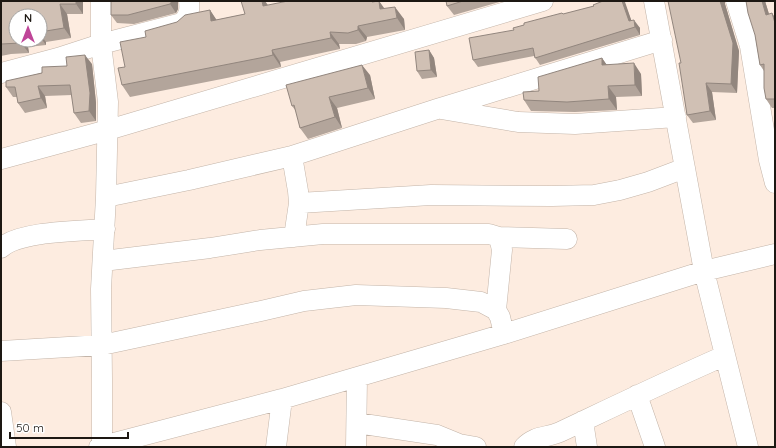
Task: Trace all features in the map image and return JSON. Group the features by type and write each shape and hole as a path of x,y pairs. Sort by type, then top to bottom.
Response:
{"street":[{"path":"101,1 101,44 108,102 105,229 101,289 101,447 357,378 504,334 704,271 775,254"},
{"path":"1,73 58,58 101,44 182,23 188,16 190,8 189,1"},
{"path":"1,159 108,130 543,1"},
{"path":"654,1 704,271 724,356 748,447"},
{"path":"736,1 750,46 769,160 775,183"},
{"path":"106,197 189,180 292,156 437,109 662,40"},
{"path":"437,109 518,122 539,123 575,124 676,117"},
{"path":"292,156 299,203 294,237"},
{"path":"299,203 431,195 552,196 594,194 620,190 641,184 685,168"},
{"path":"1,248 6,243 26,237 105,229"},
{"path":"103,261 210,248 260,240 323,234 490,234 499,237 567,239"},
{"path":"496,310 502,250 499,237"},
{"path":"1,350 102,345 261,312 304,301 356,295 446,298 481,302 496,310 500,317 504,334"},
{"path":"524,447 530,441 557,434 637,395 724,356"},
{"path":"356,447 357,378"},
{"path":"637,395 655,447"},
{"path":"276,447 282,399"},
{"path":"1,412 6,447"},
{"path":"583,421 587,447"},
{"path":"356,423 437,435 464,446"}],"building":[{"path":"1,1 76,1 76,4 60,4 64,28 48,31 48,8 8,8 8,44 1,44"},
{"path":"111,1 172,1 170,4 128,15 111,15"},
{"path":"241,1 262,1 263,6 288,1 379,1 380,9 395,7 397,18 358,26 358,30 348,33 330,32 331,38 272,50 273,55 265,57 122,85 118,68 125,67 120,42 146,37 145,31 177,22 185,15 210,10 211,21 245,14"},
{"path":"446,1 463,1 447,6"},
{"path":"603,1 622,1 629,21 634,20 635,27 535,58 533,48 473,60 469,38 514,30 513,28 524,25 524,23 594,6 593,5"},
{"path":"668,1 720,1 733,43 731,84 706,83 710,111 687,115 679,63 681,63"},
{"path":"746,1 762,1 766,15 772,13 775,23 775,99 766,99 764,88 764,64 760,65 755,35"},
{"path":"429,50 431,70 417,71 415,52"},
{"path":"85,55 90,93 89,111 74,113 70,85 38,86 41,98 18,103 15,87 6,87 6,81 42,73 42,67 67,66 66,57"},
{"path":"602,58 602,65 634,63 635,85 608,86 609,99 567,102 524,100 523,92 539,91 538,77"},
{"path":"362,65 368,88 329,97 335,117 300,128 294,105 292,106 286,85"}]}
